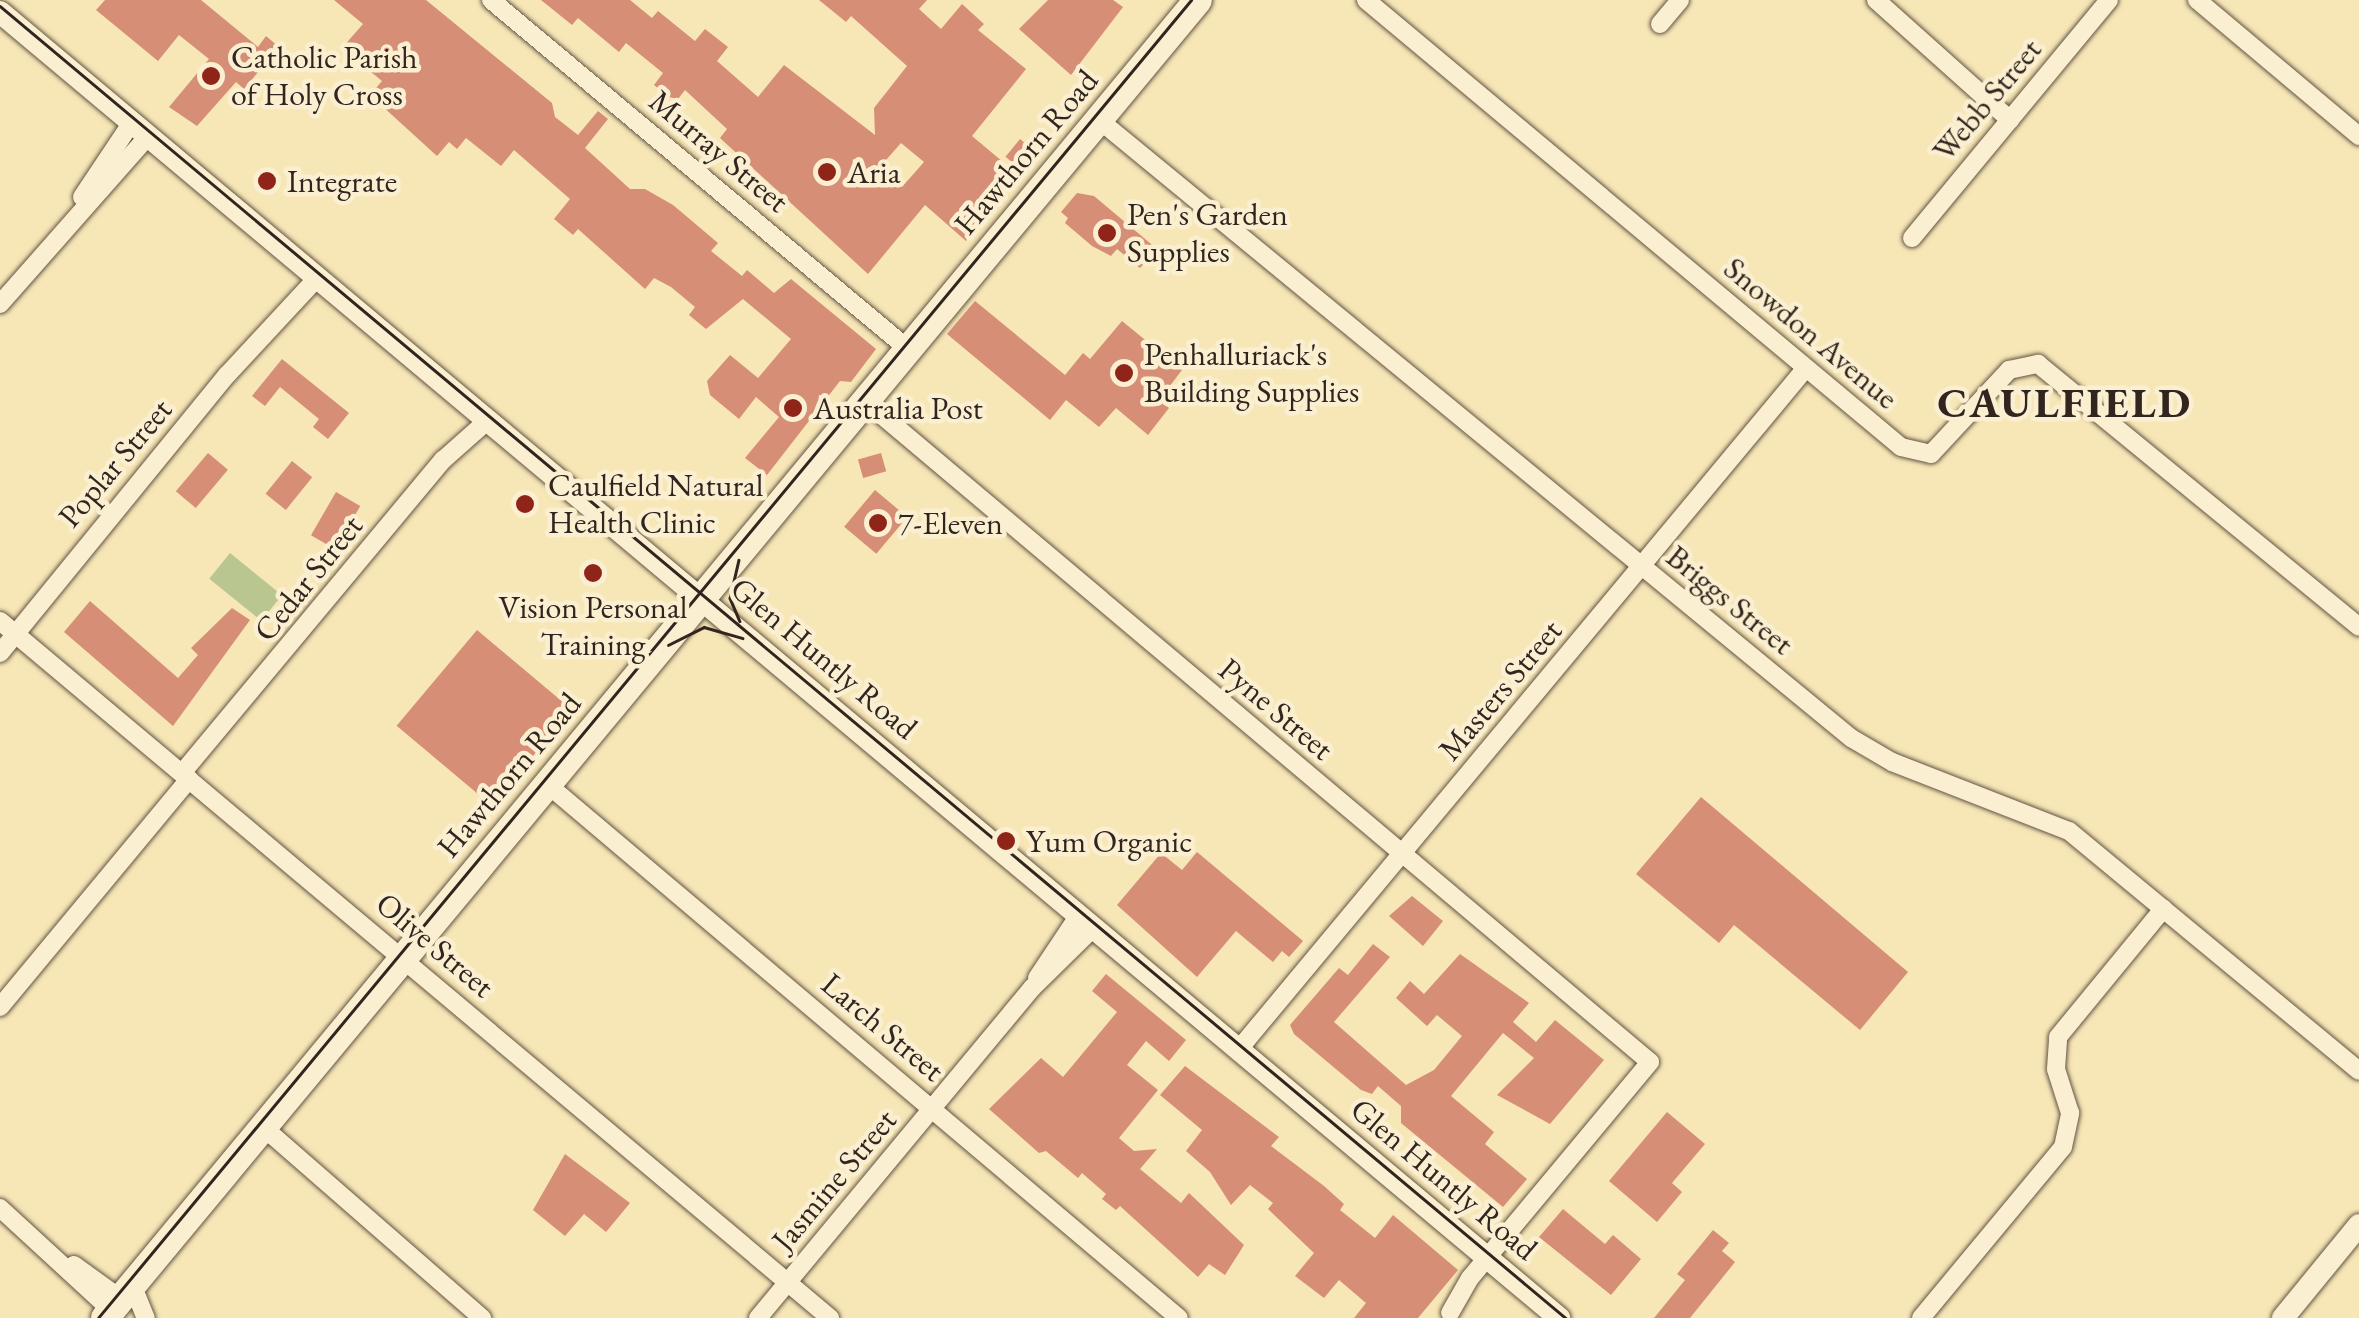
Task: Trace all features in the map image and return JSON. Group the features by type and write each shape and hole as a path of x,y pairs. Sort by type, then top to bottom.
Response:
{"main road":[{"name":"Hawthorn Road","path":"117,1303 1194,1"}],"street":[{"name":"Murray Street","path":"492,0 908,349"},
{"name":"Snowdon Avenue","path":"1366,0 1901,447 1931,454 2009,370 2038,364 2359,627"},
{"path":"1660,24 1680,0"},
{"path":"1876,0 2014,115"},
{"name":"Webb Street","path":"1912,238 2110,0"},
{"path":"2198,0 2359,136"},
{"name":"Glen Huntly Road","path":"0,12 1559,1318"},
{"name":"Briggs Street","path":"1098,120 1851,738 1892,762 2069,831 2359,1070"},
{"path":"0,304 140,129"},
{"name":"Poplar Street","path":"0,653 312,273"},
{"name":"Masters Street","path":"1239,1049 1806,368"},
{"name":"Pyne Street","path":"865,401 1650,1062 1491,1261"},
{"name":"Cedar Street","path":"0,1007 188,778 219,733 482,415"},
{"name":"Olive Street","path":"0,621 830,1318"},
{"name":"Larch Street","path":"547,784 1178,1318"},
{"path":"1921,1318 2064,1147 2070,1113 2056,1070 2058,1037 2163,909"},
{"name":"Jasmine Street","path":"758,1318 1086,921"},
{"path":"259,1132 482,1318"},
{"path":"0,1208 117,1303 146,1318"},
{"path":"2282,1318 2359,1225"},
{"path":"1448,1315 1491,1261"}],"green space":[{"path":"230,553 282,595 261,621 209,579"}],"building":[{"path":"105,0 201,0 258,47 266,36 279,47 244,89 236,82 197,126 169,107 209,59 179,35 158,61 96,10"},
{"path":"334,0 426,0 552,103 555,117 578,135 598,111 608,119 585,148 630,189 645,189 673,205 718,243 711,251 742,276 747,270 774,293 791,279 876,349 851,382 840,381 767,475 745,458 779,417 756,397 739,419 710,395 707,381 730,355 758,378 791,339 743,299 706,329 689,315 695,307 671,287 654,278 645,289 578,229 573,235 554,219 570,199 514,150 501,166 466,138 457,149 449,142 437,156 370,95 382,81 342,48 363,24"},
{"path":"541,0 630,0 652,18 658,11 695,41 705,29 728,47 717,61 758,97 784,65 875,135 874,108 907,66 851,16 846,22 819,0 927,0 919,9 941,29 962,4 984,24 978,30 1026,69 972,136 1003,162 999,196 966,241 925,205 868,274 720,138 727,129 685,90 678,99 669,97 654,85 663,73 626,43 619,52 578,18 572,25","holes":["901,143 924,162 902,187 879,168"]},
{"path":"1048,0 1113,0 1123,7 1071,75 1019,29"},
{"path":"1020,139 1036,152 1022,170 1006,157"},
{"name":"Pen's Garden Supplies","path":"1077,193 1094,196 1157,249 1140,268 1117,249 1111,256 1092,246 1065,223 1068,218 1061,212"},
{"name":"Penhalluriack's Building Supplies","path":"975,301 1065,375 1083,353 1090,359 1122,321 1182,370 1160,399 1169,408 1148,435 1116,408 1099,427 1066,400 1050,420 947,334"},
{"path":"282,359 349,413 328,439 313,427 319,419 280,387 265,406 252,396"},
{"path":"208,453 228,470 196,508 176,491"},
{"path":"881,453 886,471 863,478 858,460"},
{"path":"292,461 312,477 286,510 266,494"},
{"name":"7-Eleven","path":"875,490 907,517 876,554 844,527"},
{"path":"336,492 360,506 335,549 311,535"},
{"path":"90,601 178,678 198,655 191,648 232,608 250,620 173,726 64,632"},
{"path":"477,630 572,710 492,805 397,726"},
{"path":"1701,797 1908,972 1860,1030 1734,925 1719,943 1636,874"},
{"path":"1197,852 1303,941 1289,957 1282,951 1273,962 1236,931 1197,977 1117,905 1161,853 1182,870"},
{"path":"1412,896 1443,921 1423,946 1389,916"},
{"path":"1373,944 1390,957 1334,1022 1406,1085 1434,1070 1462,1036 1437,1015 1427,1026 1396,998 1410,981 1424,994 1460,954 1529,1003 1513,1022 1536,1042 1555,1020 1604,1060 1550,1124 1497,1095 1534,1058 1503,1033 1451,1096 1494,1132 1485,1144 1527,1179 1503,1207 1401,1123 1401,1106 1378,1086 1372,1094 1361,1090 1294,1034 1290,1025 1339,968 1348,975"},
{"path":"1106,974 1186,1040 1169,1061 1146,1041 1127,1065 1158,1090 1119,1138 1134,1151 1157,1149 1140,1169 1181,1203 1189,1193 1244,1245 1225,1275 1209,1264 1198,1277 1120,1206 1116,1210 1102,1199 1106,1194 1082,1173 1078,1178 1046,1151 1039,1153 989,1109 1041,1058 1063,1077 1117,1012 1092,991"},
{"path":"1185,1066 1279,1137 1271,1146 1324,1186 1344,1204 1340,1210 1375,1238 1393,1215 1458,1270 1418,1318 1354,1318 1366,1303 1339,1280 1324,1298 1295,1276 1314,1253 1268,1209 1273,1203 1250,1185 1231,1205 1210,1172 1186,1151 1202,1130 1160,1095"},
{"path":"1667,1112 1705,1144 1672,1183 1682,1192 1657,1222 1609,1181"},
{"path":"565,1154 630,1203 606,1232 584,1214 565,1236 533,1210"},
{"path":"1563,1209 1605,1244 1613,1235 1641,1259 1611,1295 1539,1237"},
{"path":"1713,1230 1729,1243 1722,1251 1735,1262 1690,1318 1654,1318 1685,1280 1677,1274"}],"tram line":[{"path":"98,1318 1191,0"},
{"path":"0,6 1566,1318"},
{"path":"739,560 730,598 740,621"},
{"path":"668,645 704,627 742,638"}],"place":[{"name":"Catholic Parish of Holy Cross","path":"211,76"},
{"name":"Aria","path":"827,172"},
{"name":"Integrate","path":"267,181"},
{"name":"Pen's Garden Supplies","path":"1107,233"},
{"name":"Penhalluriack's Building Supplies","path":"1124,373"},
{"name":"Australia Post","path":"793,408"},
{"name":"Caulfield Natural Health Clinic","path":"525,504"},
{"name":"7-Eleven","path":"878,523"},
{"name":"Vision Personal Training","path":"593,573"},
{"name":"Yum Organic","path":"1006,841"}],"district":[{"name":"CAULFIELD","path":"2065,403"}]}
